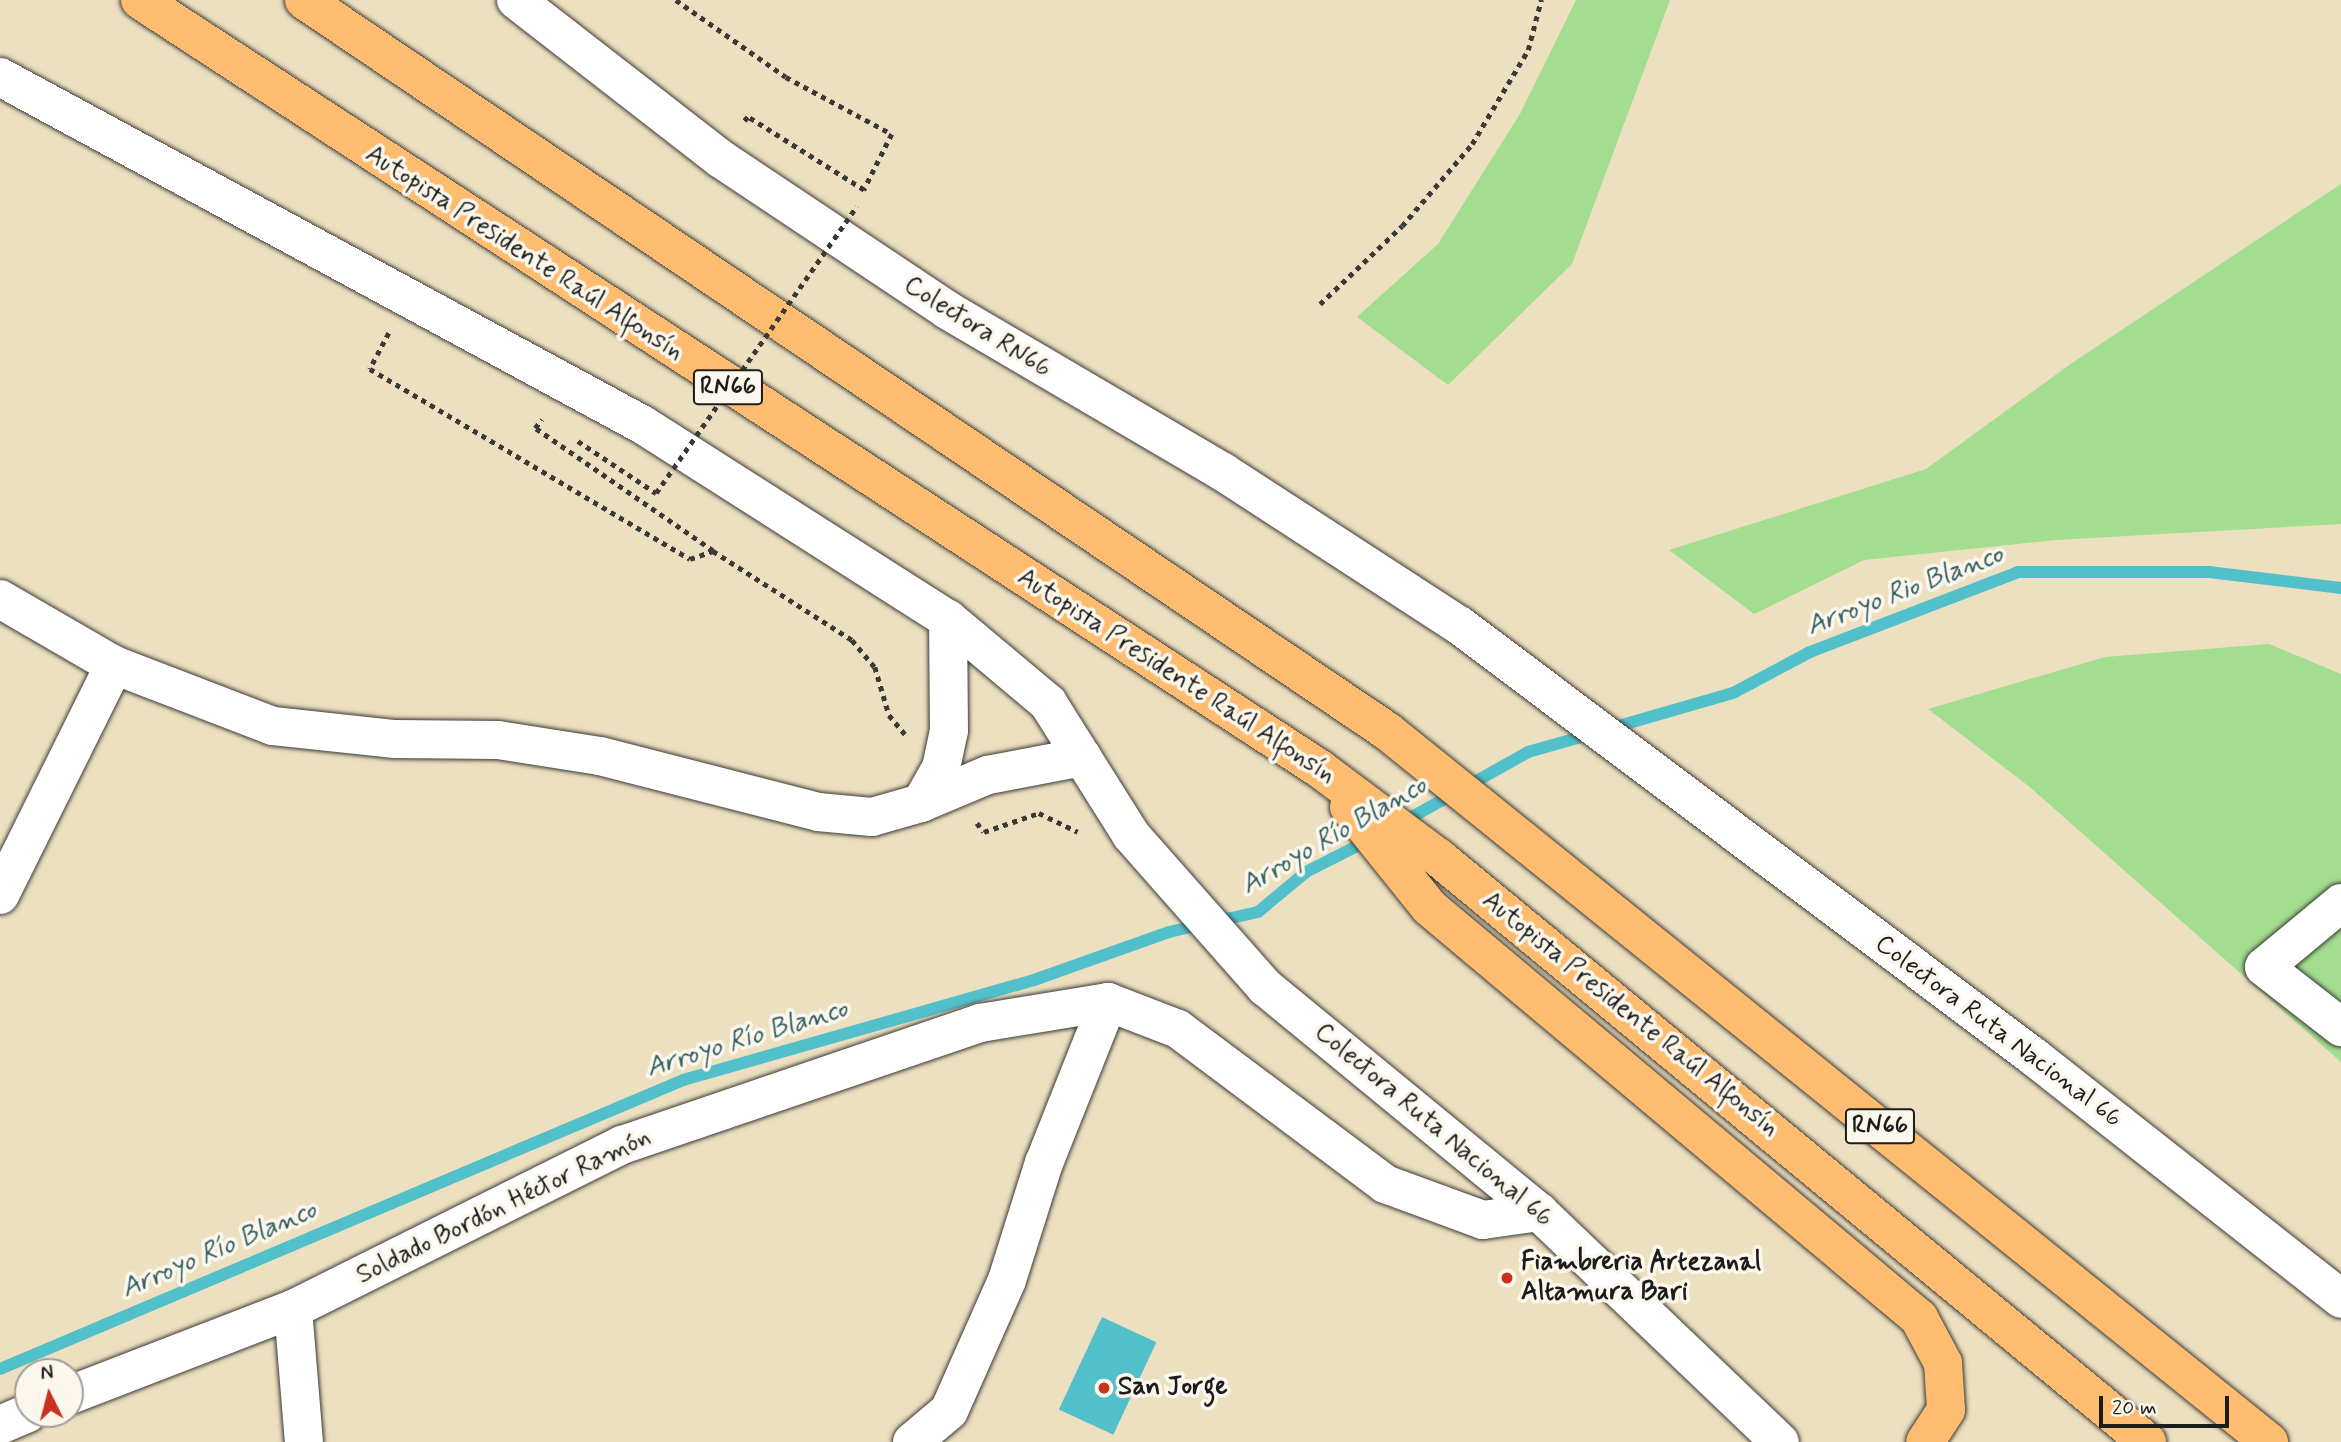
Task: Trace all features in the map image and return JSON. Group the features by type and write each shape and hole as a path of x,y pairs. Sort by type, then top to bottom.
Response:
{"highway":[{"name":"Autopista Presidente Raúl Alfonsín","path":"140,0 1330,782 1439,859 2147,1442"},
{"name":"RN66","path":"304,0 1387,731 1490,811 2269,1442"},
{"path":"1330,782 1412,890 1919,1318 1943,1363 1946,1410 1925,1442"}],"street":[{"name":"Colectora RN66","path":"516,0 722,159 947,310 1223,472 1459,625 1649,771"},
{"name":"Colectora Ruta Nacional 66","path":"0,77 407,296 695,456 947,620 1048,703 1131,835 1265,987 1539,1212 1780,1442"},
{"path":"0,599 114,665 274,726 395,738 498,740 600,756 818,812 872,817 921,803 1004,771 1083,757"},
{"path":"921,803 941,768 949,689 947,620"},
{"path":"0,894 114,665"},
{"name":"Colectora Ruta Nacional 66","path":"1649,771 2034,1056 2341,1299"},
{"path":"2341,903 2264,967 2341,1027"},
{"path":"912,1442 952,1427 1007,1280 1044,1163 1108,1002 1178,1029 1385,1184 1483,1220 1539,1212"},
{"name":"Soldado Bordón Héctor Ramón","path":"84,1390 293,1309 622,1145 980,1023 1108,1002"},
{"path":"293,1309 304,1442"}],"path":[{"path":"676,0 786,77 892,134 864,190 748,117 738,129 749,136"},
{"path":"1320,304 1402,226 1472,145 1528,50 1541,0"},
{"path":"566,432 656,493 857,206 846,199"},
{"path":"407,296 370,369 690,559 713,551 535,428 543,417 554,425"}],"green space":[{"path":"1576,0 1670,0 1572,264 1448,385 1357,317 1438,244 1520,114"},
{"path":"2341,184 2341,524 2055,540 1864,560 1754,614 1669,550 1926,469 2072,363"},
{"path":"2269,644 2341,674 2341,1062 2031,788 1928,709 2105,657"}],"water":[{"name":"San Jorge","path":"1102,1317 1156,1342 1113,1435 1059,1409"}],"waterway":[{"name":"Arroyo Rio Blanco","path":"1608,729 1733,693 1810,652 2018,572 2209,572 2341,588"},
{"name":"Arroyo Río Blanco","path":"1403,822 1528,752 1591,734"},
{"name":"Arroyo Río Blanco","path":"0,1369 683,1080 1034,980 1169,932 1258,912 1306,872 1371,839"}],"place":[{"name":"Fiambreria Artezanal Altamura Bari","path":"1507,1278"},
{"name":"San Jorge","path":"1104,1388"}]}
